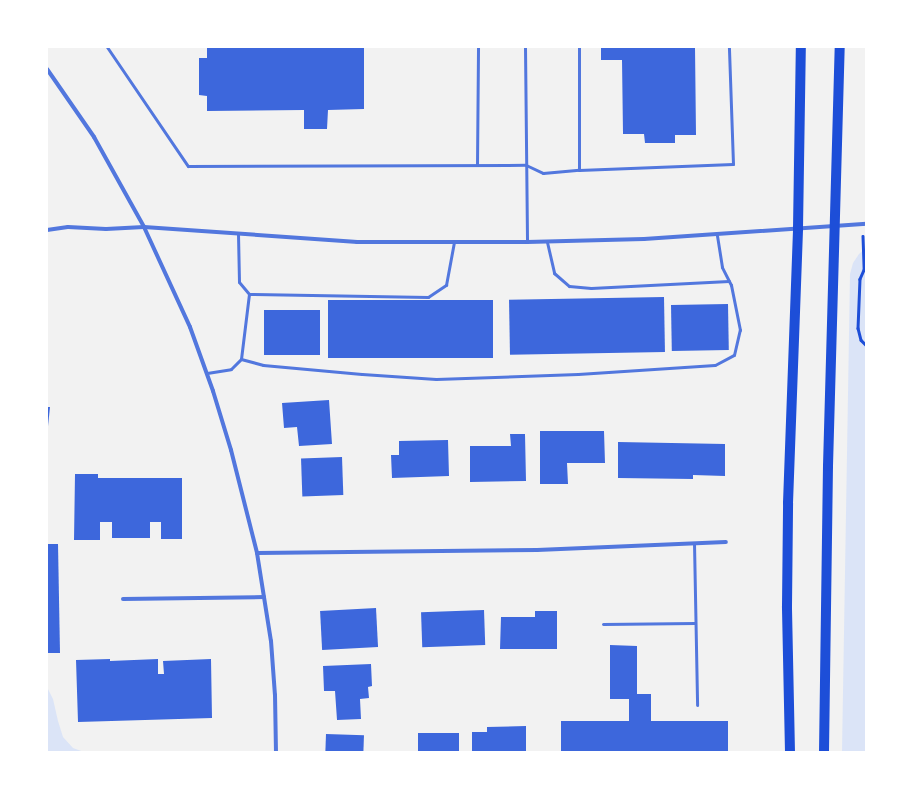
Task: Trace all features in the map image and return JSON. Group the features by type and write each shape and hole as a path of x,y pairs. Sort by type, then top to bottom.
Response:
{"main road":[{"path":"790,752 787,606 788,503 798,228 801,47"},
{"path":"824,752 828,466 840,47"}],"street":[{"path":"47,69 94,137 144,227 178,299 206,373 231,450 257,554 271,641 275,695 276,752"},
{"path":"47,230 68,227 106,229 144,227 357,242 547,242 864,225"},
{"path":"257,554 537,550 726,542"},
{"path":"123,599 264,597"}],"lane":[{"path":"107,47 188,166 526,165 542,173 580,170 733,164 729,47"},
{"path":"477,165 478,47"},
{"path":"525,47 527,242"},
{"path":"579,47 580,170"},
{"path":"206,373 231,369 241,359 249,294 239,282 238,234"},
{"path":"241,359 270,366 436,379 578,374 715,365 734,355 740,330 729,281 722,268 717,234"},
{"path":"249,294 428,297 446,285 454,242"},
{"path":"547,242 554,273 569,286 591,288 729,281"},
{"path":"694,543 697,705"},
{"path":"603,624 695,623"}],"path":[{"path":"864,225 864,270 860,279 858,328 861,340 866,345"}],"shaded area":[{"path":"866,248 866,752 842,752 850,274 853,263 859,254"},
{"path":"47,687 53,699 63,737 73,748 84,752 47,752"}],"building":[{"path":"207,47 364,47 364,109 328,110 327,129 304,129 304,110 207,111 207,96 199,95 199,58 207,58"},
{"path":"601,47 695,47 696,135 675,135 675,143 645,143 644,134 623,134 622,60 601,60"},
{"path":"664,297 665,352 510,355 509,300"},
{"path":"328,300 493,300 493,358 328,358"},
{"path":"728,304 729,350 672,351 671,305"},
{"path":"264,310 320,310 320,355 264,355"},
{"path":"329,400 332,444 299,446 297,427 284,428 282,403"},
{"path":"47,407 50,407 48,426 47,426"},
{"path":"540,431 604,431 605,463 567,463 568,484 540,484"},
{"path":"510,434 525,434 526,481 470,482 470,446 511,446"},
{"path":"448,440 449,476 392,478 391,455 399,455 399,441"},
{"path":"618,442 725,444 725,476 693,475 693,479 618,478"},
{"path":"342,457 343,495 302,496 301,458"},
{"path":"75,474 98,474 98,478 182,478 182,539 161,539 161,522 150,522 150,538 112,538 112,522 100,522 100,540 74,540"},
{"path":"47,544 58,544 60,653 47,653"},
{"path":"376,608 378,647 322,650 320,611"},
{"path":"484,610 485,645 422,647 421,612"},
{"path":"535,611 557,611 557,649 500,649 501,617 535,617"},
{"path":"610,645 637,646 637,694 651,694 651,721 728,721 728,752 561,752 561,721 629,721 629,699 610,699"},
{"path":"110,659 110,661 158,659 158,674 164,674 163,661 211,659 212,718 78,722 76,660"},
{"path":"371,664 372,686 368,687 369,698 360,699 361,719 337,720 335,691 324,691 323,666"},
{"path":"526,726 526,752 472,752 472,732 487,732 487,727"},
{"path":"418,733 459,733 459,752 418,752"},
{"path":"326,734 364,735 363,752 325,752"}]}
